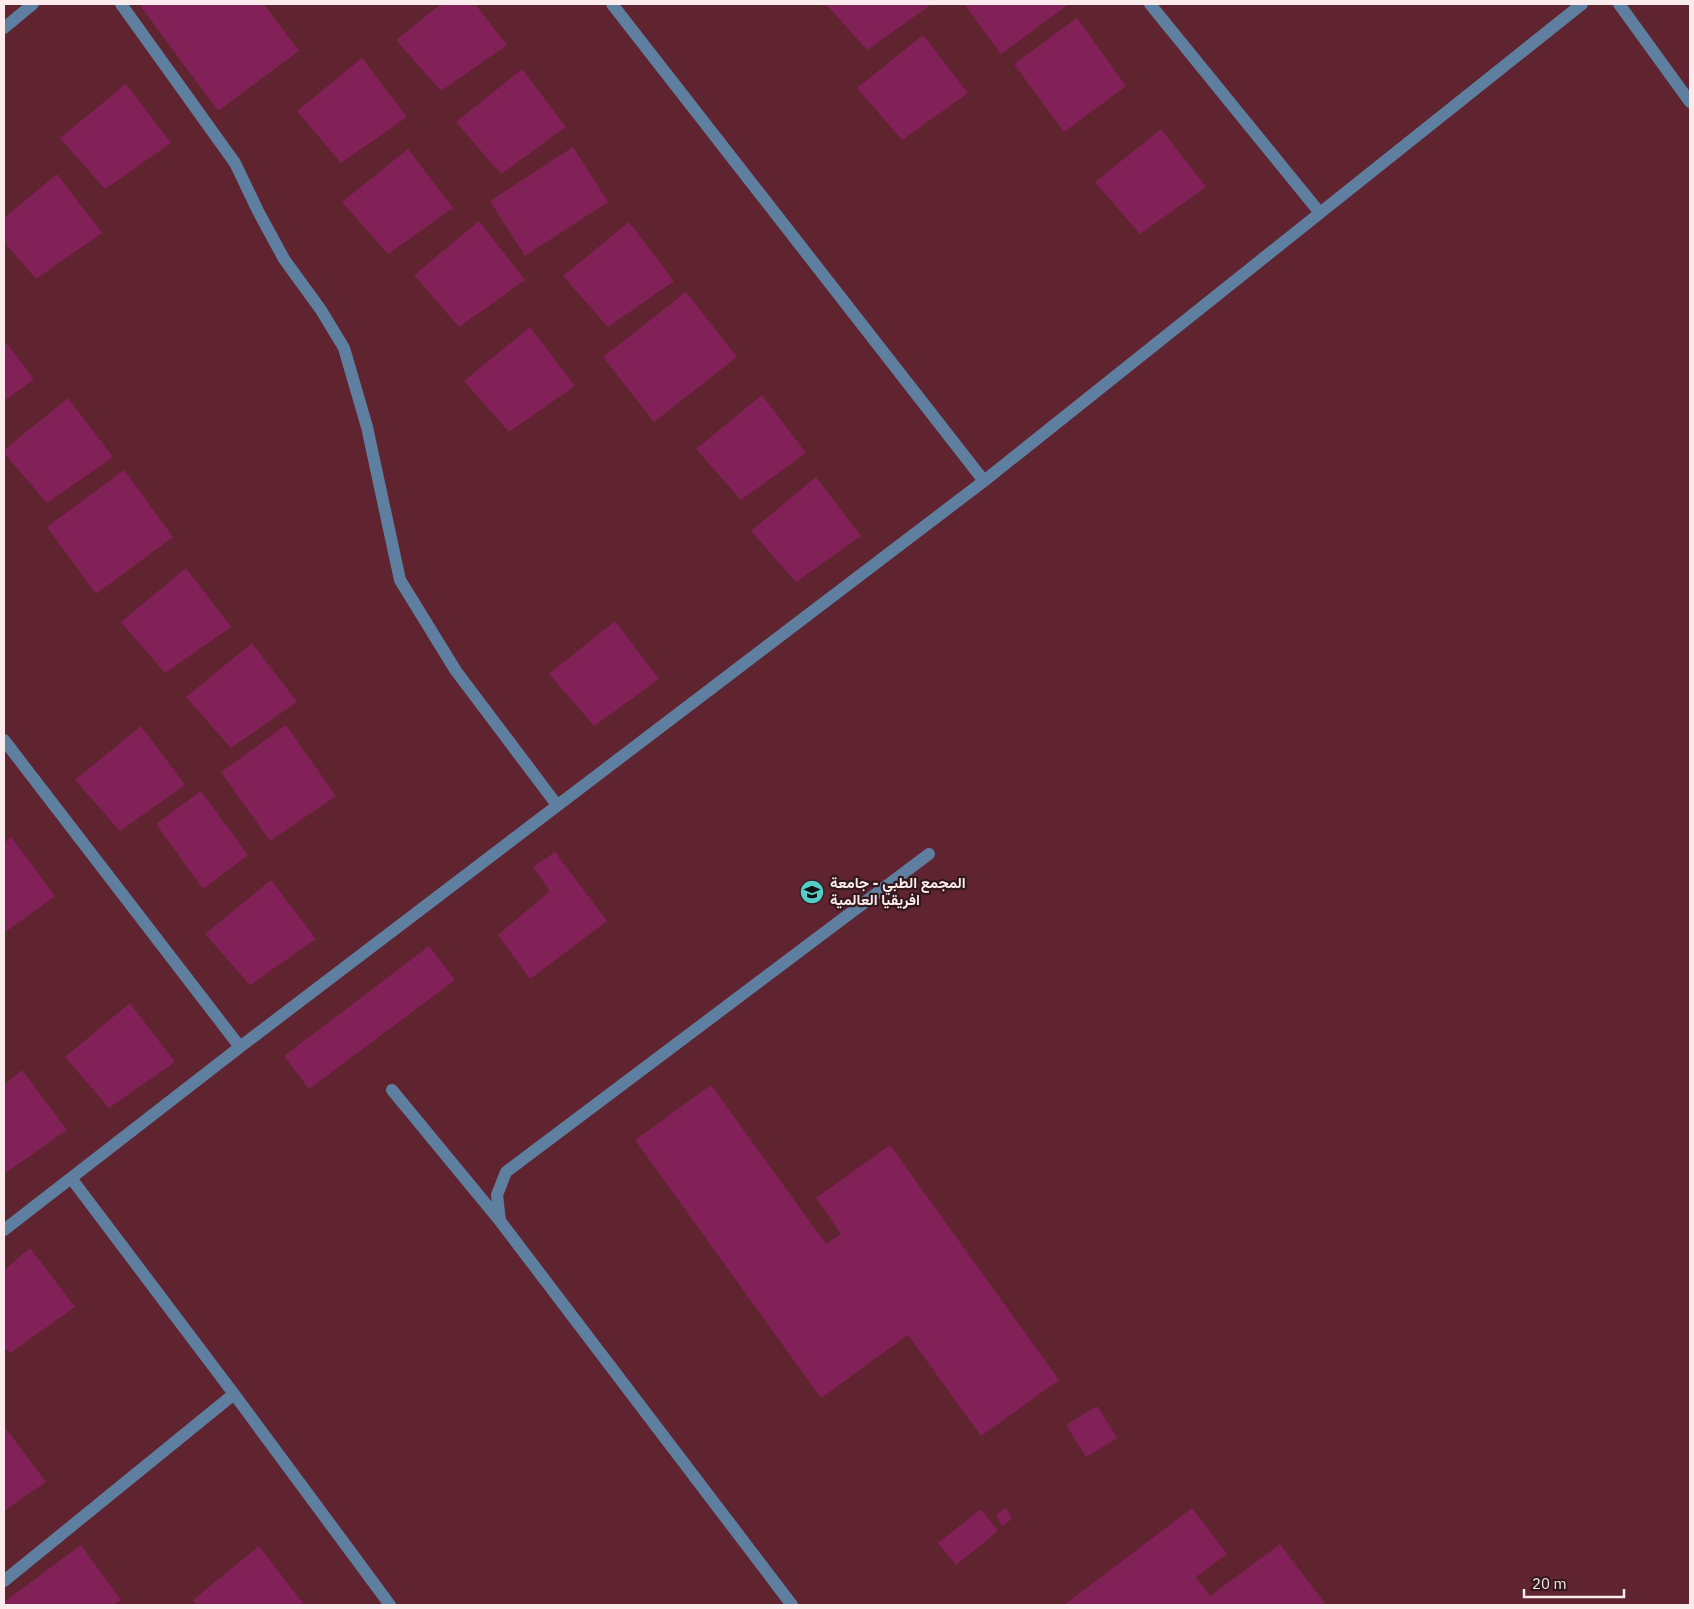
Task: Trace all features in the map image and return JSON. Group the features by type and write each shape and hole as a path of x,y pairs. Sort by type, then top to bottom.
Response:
{"street":[{"path":"4,28 33,4"},
{"path":"121,4 235,163 284,259 321,310 344,348 367,427 400,580 456,671 557,805"},
{"path":"612,4 984,480"},
{"path":"1150,4 1320,213"},
{"path":"4,1230 240,1047 984,480 1582,4"},
{"path":"1619,4 1690,102"},
{"path":"4,740 240,1047"},
{"path":"500,1221 497,1195 506,1172 929,854"},
{"path":"392,1090 500,1221 792,1605"},
{"path":"71,1178 390,1605"},
{"path":"4,1581 234,1394"}],"building":[{"path":"139,4 264,4 299,51 218,111"},
{"path":"441,4 475,4 507,45 441,91 396,40"},
{"path":"826,4 932,4 867,50"},
{"path":"964,4 1069,4 1001,54"},
{"path":"1077,18 1126,86 1064,132 1014,64"},
{"path":"923,35 968,93 902,140 857,88"},
{"path":"362,58 407,117 341,163 297,111"},
{"path":"522,69 566,127 501,174 456,122"},
{"path":"126,84 171,143 105,189 60,138"},
{"path":"1161,129 1206,187 1140,234 1095,182"},
{"path":"573,147 608,202 525,256 490,201"},
{"path":"408,149 453,208 388,254 342,202"},
{"path":"57,174 102,233 36,279 4,242 4,218"},
{"path":"479,221 525,280 459,327 414,275"},
{"path":"629,222 674,281 608,327 563,276"},
{"path":"686,292 737,357 654,422 603,357"},
{"path":"530,327 575,386 509,432 464,381"},
{"path":"4,340 34,379 4,401"},
{"path":"762,395 806,453 741,500 696,449"},
{"path":"68,398 113,457 47,503 4,453 4,450"},
{"path":"124,470 173,537 96,594 47,527"},
{"path":"816,477 861,536 796,582 751,531"},
{"path":"186,568 231,627 165,673 121,622"},
{"path":"615,621 659,679 594,726 549,674"},
{"path":"252,643 297,702 231,748 186,697"},
{"path":"286,725 336,796 270,841 221,772"},
{"path":"141,726 185,785 120,831 75,780"},
{"path":"201,791 248,855 203,889 156,824"},
{"path":"11,837 55,896 4,933 4,843"},
{"path":"555,852 607,921 530,979 498,935 550,891 533,867"},
{"path":"271,880 316,939 250,985 205,934"},
{"path":"429,946 455,980 309,1089 284,1056"},
{"path":"130,1003 175,1062 109,1108 65,1057"},
{"path":"22,1070 67,1130 4,1174 4,1085"},
{"path":"711,1085 826,1244 841,1234 816,1198 890,1145 1059,1380 981,1436 908,1335 821,1398 635,1140"},
{"path":"30,1248 75,1307 10,1353 4,1347 4,1270"},
{"path":"1097,1406 1117,1438 1086,1457 1066,1425"},
{"path":"4,1426 46,1482 4,1511"},
{"path":"1006,1508 1012,1519 1002,1526 996,1515"},
{"path":"1192,1508 1227,1554 1196,1577 1210,1596 1280,1544 1326,1605 1064,1605"},
{"path":"981,1509 998,1531 956,1565 938,1543"},
{"path":"81,1545 121,1600 113,1605 4,1605 4,1602"},
{"path":"259,1546 304,1605 198,1605 193,1600"}],"place":[{"name":"المجمع الطبي - جامعة افريقيا العالمية","path":"812,892"}]}
